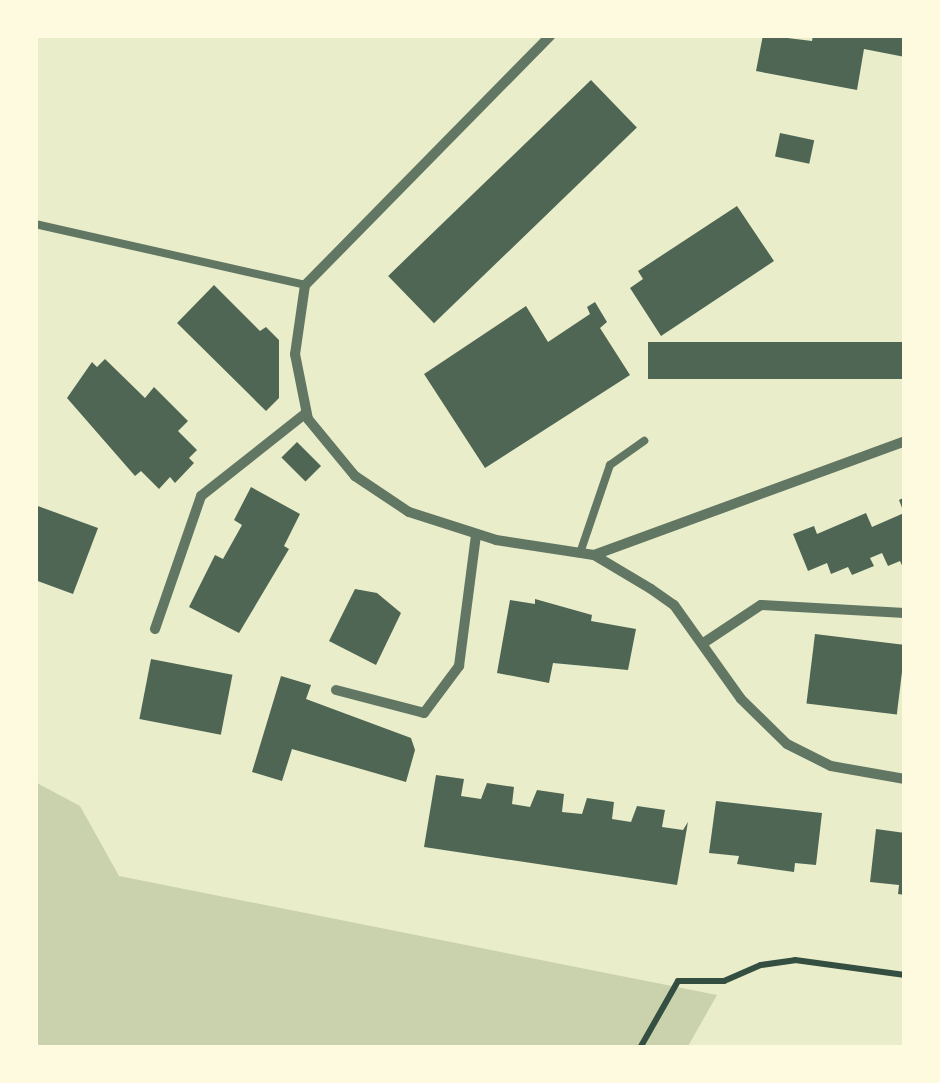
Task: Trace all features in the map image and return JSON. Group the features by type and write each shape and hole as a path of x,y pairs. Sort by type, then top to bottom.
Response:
{"street":[{"path":"551,35 305,285 295,354 306,414 331,451 379,496 476,535 594,555 674,606 705,642 741,699 787,744 831,766 905,779"},
{"path":"155,629 201,496 306,414"},
{"path":"594,555 905,441"},
{"path":"336,690 424,713 460,666 476,535"},
{"path":"705,642 761,606 905,613"}],"lane":[{"path":"35,224 305,285"},
{"path":"580,552 610,465 644,441"}],"path":[{"path":"640,1048 678,981 724,981 761,965 794,960 905,976"}],"green space":[{"path":"35,782 80,806 119,876 717,995 687,1048 35,1048"}],"building":[{"path":"763,35 812,41 813,35 905,35 905,57 864,49 857,90 756,71"},
{"path":"591,80 637,127 434,323 388,276"},
{"path":"780,133 814,140 809,164 775,156"},
{"path":"737,206 774,261 661,336 630,288 643,279 638,271"},
{"path":"214,285 260,331 266,327 279,340 279,398 266,411 177,323"},
{"path":"595,302 607,322 600,328 630,375 485,468 424,374 526,306 548,342 590,314 587,307"},
{"path":"648,342 905,342 905,379 648,379"},
{"path":"105,359 145,398 154,387 188,421 178,431 197,450 189,458 194,463 175,483 170,477 159,489 141,471 135,476 67,398 92,362 97,367"},
{"path":"297,442 321,466 305,482 281,458"},
{"path":"251,487 300,514 284,546 289,549 239,633 189,607 215,555 223,559 242,525 234,520"},
{"path":"905,497 905,572 900,561 888,566 882,553 870,558 874,566 852,575 848,567 831,574 827,563 808,571 793,534 814,526 817,534 866,513 872,527 904,513 899,500"},
{"path":"35,505 98,528 73,594 35,580"},
{"path":"355,589 377,593 401,613 376,665 329,641"},
{"path":"535,599 592,615 591,621 636,629 628,670 553,663 549,683 497,673 510,600 535,604"},
{"path":"815,634 905,645 897,715 806,703"},
{"path":"151,659 232,675 221,735 139,719"},
{"path":"281,676 311,685 306,699 411,738 415,750 406,782 292,749 282,781 252,772"},
{"path":"436,775 464,779 461,796 481,799 487,783 514,787 512,804 530,807 537,790 564,794 562,812 582,814 587,798 614,802 612,819 631,822 637,806 665,810 662,827 683,830 688,822 677,885 424,847"},
{"path":"716,801 822,813 816,865 795,863 794,872 737,864 739,856 709,853"},
{"path":"876,829 905,833 905,895 898,894 899,885 870,882"}]}
